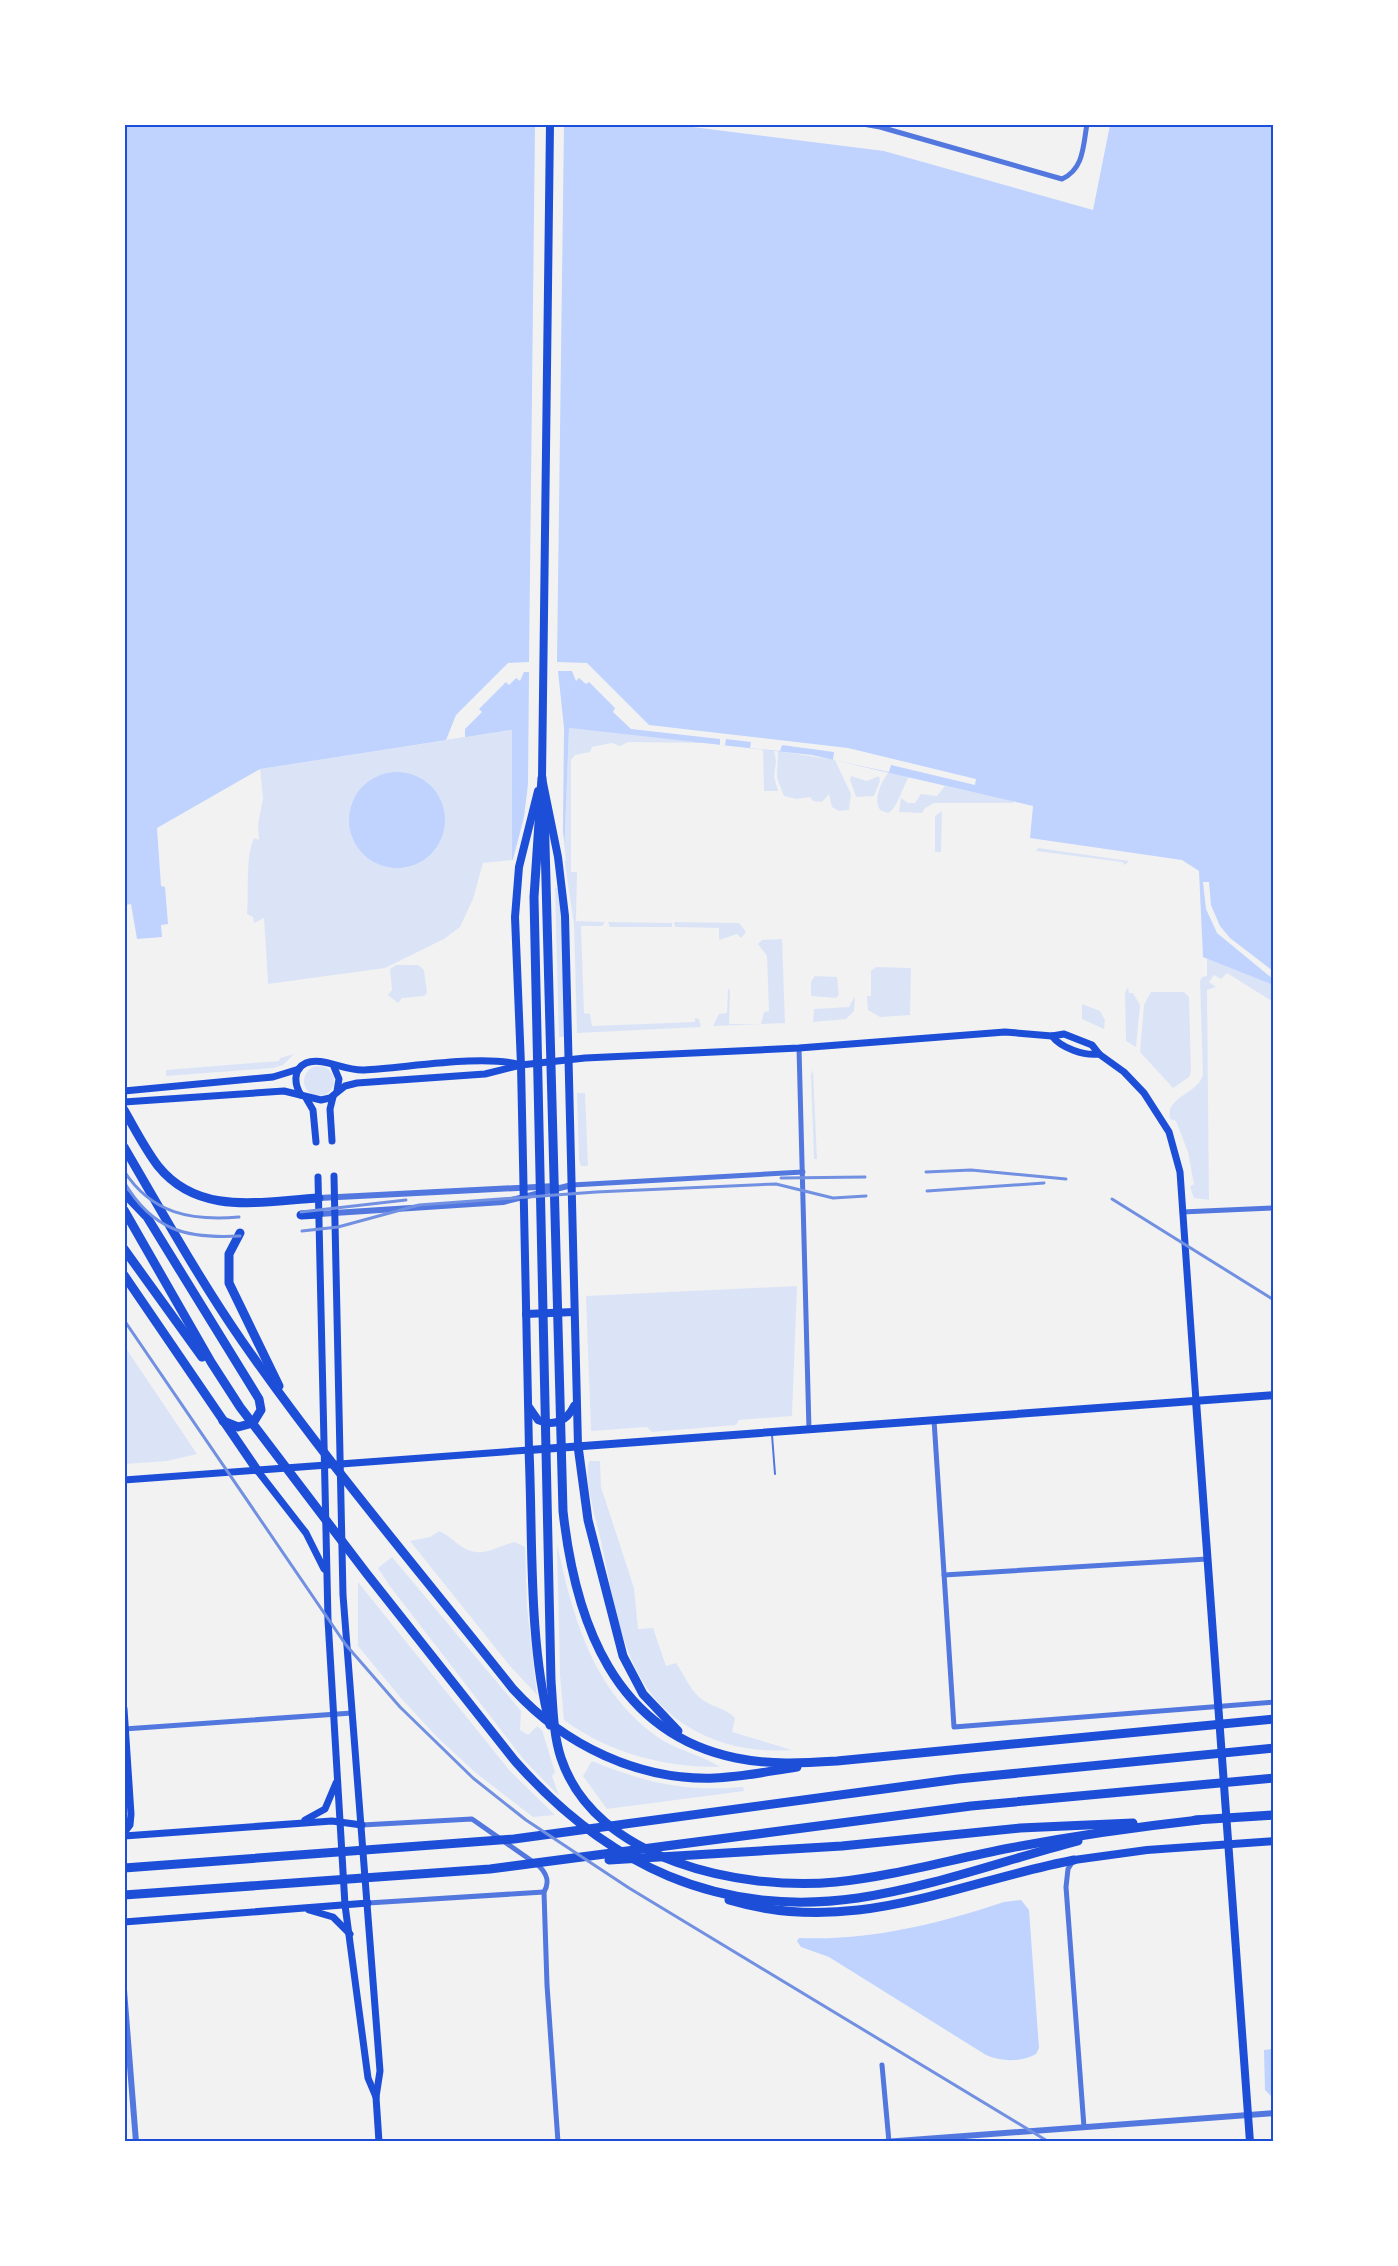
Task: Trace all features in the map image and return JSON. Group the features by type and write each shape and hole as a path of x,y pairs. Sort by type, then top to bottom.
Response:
{"highway":[{"path":"542,778 535,867 536,1016 552,1693 561,1757"},
{"path":"542,778 547,867 561,1480 570,1562 584,1613 602,1657 613,1676 642,1710 671,1732 703,1748 735,1758 758,1761 837,1761"},
{"path":"124,1110 156,1163 186,1191 200,1198 226,1203 319,1198"},
{"path":"124,1147 231,1325 288,1404 525,1701 555,1727 586,1747 636,1768 689,1778 734,1777 837,1761 1274,1719"},
{"path":"124,1192 147,1217 259,1399 261,1410 253,1423 238,1427 223,1421"},
{"path":"124,1210 240,1407"},
{"path":"301,1215 319,1214"},
{"path":"240,1233 229,1254 229,1283 288,1404"},
{"path":"124,1249 367,1574 505,1749 546,1794 609,1844 655,1871 687,1885 741,1903 772,1910 812,1914 849,1913 911,1903 1074,1860"},
{"path":"124,1275 257,1470"},
{"path":"578,1446 588,1520 626,1664 638,1687 655,1709 677,1731 703,1748"},
{"path":"529,1450 539,1660 545,1705 561,1757 579,1792 603,1819 621,1834 643,1847 686,1865 745,1880 806,1884 843,1881 1049,1840 1199,1820"},
{"path":"124,1868 468,1843 948,1780 1274,1748"},
{"path":"551,1862 971,1806 1274,1778"},
{"path":"124,1895 551,1862 707,1855 863,1844 1020,1828 1274,1815"},
{"path":"687,1885 727,1894 773,1900 817,1902 856,1898 896,1890 1133,1828"}],"main road":[{"path":"550,124 542,778 560,867 566,923 578,1446"},
{"path":"529,1450 521,1065 515,917 519,867 542,778"},
{"path":"124,1102 280,1091 321,1100 357,1083 484,1074 521,1065 568,1060 800,1048 1005,1032 1052,1036 1064,1034 1080,1040 1092,1045 1099,1054 1136,1084 1165,1124 1174,1145 1180,1172 1250,2142"},
{"path":"1052,1036 1058,1043 1089,1056 1099,1054"},
{"path":"124,1090 273,1077 316,1061 334,1067 363,1070 491,1061 521,1065"},
{"path":"332,1141 330,1109 339,1078 334,1067"},
{"path":"299,1069 296,1080 314,1110 316,1142"},
{"path":"222,1081 223,1095"},
{"path":"148,1088 152,1100"},
{"path":"334,1176 343,1595 380,2071 376,2097 380,2142"},
{"path":"318,1177 326,1572 345,1905 351,1936 368,2078 376,2097"},
{"path":"526,1314 574,1312"},
{"path":"124,1480 1274,1395"},
{"path":"528,1403 538,1420 552,1424 567,1417 576,1402"},
{"path":"257,1470 306,1533 326,1572"},
{"path":"124,1709 132,1818 124,1835 340,1822 362,1826"},
{"path":"291,1824 308,1819 325,1809 338,1777"},
{"path":"1074,1860 1129,1851 1274,1841"},
{"path":"124,1922 368,1903"},
{"path":"300,1908 333,1917 351,1936"}],"street":[{"path":"863,124 901,132 1062,179 1073,172 1080,163 1087,124"},
{"path":"901,132 902,124"},
{"path":"800,1048 809,1430"},
{"path":"319,1198 803,1172"},
{"path":"319,1214 524,1198 572,1185"},
{"path":"1182,1212 1274,1208"},
{"path":"934,1420 954,1727 1274,1702"},
{"path":"944,1575 1208,1559"},
{"path":"125,1728 352,1713"},
{"path":"362,1826 474,1820 539,1866 548,1881 544,1892 547,1985 558,2142"},
{"path":"1074,1860 1068,1869 1066,1887 1084,2127"},
{"path":"368,1903 544,1892"},
{"path":"124,1990 136,2142"},
{"path":"882,2065 887,2141 1274,2113"}],"lane":[{"path":"772,1432 776,1474"}],"shaded area":[{"path":"569,728 705,743 628,742 620,746 612,743 592,747 590,752 575,755 571,760 571,872 577,872 576,921 605,922 602,926 581,926 584,1013 590,1014 592,1026 695,1022 695,1018 699,1019 701,1027 577,1033 574,924 564,858"},
{"path":"513,730 512,860 483,863 473,899 460,927 444,939 385,968 268,984 264,918 254,923 253,917 247,914 249,855 254,838 259,840 258,825 263,798 260,769"},
{"path":"763,750 774,750 776,761 774,777 778,791 764,791"},
{"path":"778,751 835,760 851,794 849,810 839,811 832,807 829,794 822,802 813,801 810,797 796,799 784,796 777,778"},
{"path":"889,772 909,777 895,807 888,813 880,810 877,801 883,781"},
{"path":"851,776 867,781 879,776 880,781 874,796 856,797 850,780"},
{"path":"945,786 1013,801 1013,803 934,803 925,808 922,813 899,812 901,798 908,803 915,803 921,794 937,796"},
{"path":"942,811 941,852 935,852 935,816"},
{"path":"1038,848 1129,861 1125,865 1122,862 1036,851"},
{"path":"555,888 559,888 562,925 564,1037 559,1037"},
{"path":"608,922 672,923 672,927 610,927"},
{"path":"674,922 739,923 746,932 741,938 737,934 719,940 719,928 675,927"},
{"path":"782,939 785,1023 761,1024 764,1012 769,1011 767,956 758,944 762,940"},
{"path":"1207,958 1271,984 1273,1002 1227,973 1221,979 1214,975 1209,982 1216,987 1207,990 1209,1200 1194,1198 1190,1187 1194,1184 1188,1152 1176,1121 1170,1119 1172,1105 1195,1087 1203,1075 1200,981 1202,977 1207,976"},
{"path":"396,965 418,965 424,970 427,993 424,996 402,998 398,1003 388,995 392,990 390,969"},
{"path":"876,967 911,968 910,1015 880,1017 868,1010 867,996 871,996 871,971"},
{"path":"815,976 837,977 839,995 836,998 811,996 811,982"},
{"path":"1128,987 1129,993 1133,993 1140,1005 1136,1047 1126,1041 1125,993"},
{"path":"728,989 730,990 729,1024 761,1024 713,1026 719,1014 727,1013"},
{"path":"1151,992 1184,992 1189,997 1191,1072 1189,1077 1173,1088 1140,1052 1144,1005"},
{"path":"855,996 854,1011 846,1019 813,1022 814,1009 849,1007"},
{"path":"1082,1004 1100,1011 1105,1020 1104,1029 1082,1019"},
{"path":"294,1054 283,1065 273,1068 166,1076 166,1070 279,1061 280,1058"},
{"path":"319,1066 325,1067 333,1075 333,1087 325,1095 319,1096 313,1095 305,1087 304,1081 305,1075 313,1067"},
{"path":"813,1070 817,1159 814,1159 811,1075"},
{"path":"577,1093 585,1093 588,1166 581,1166 579,1160"},
{"path":"797,1286 792,1416 739,1420 736,1425 652,1432 647,1427 591,1431 586,1296"},
{"path":"125,1347 197,1454 167,1461 125,1464"},
{"path":"589,1461 600,1461 601,1487 634,1588 638,1629 653,1628 666,1666 676,1663 698,1696 707,1703 727,1711 735,1718 732,1732 792,1750 746,1748 703,1735 683,1724 650,1693 631,1658 616,1611 589,1491"},
{"path":"439,1531 471,1551 490,1551 515,1542 525,1547 527,1607 537,1695 510,1666 410,1541 430,1537"},
{"path":"557,1544 570,1599 589,1652 617,1699 659,1738 720,1767 678,1764 638,1756 600,1742 564,1720 560,1675"},
{"path":"392,1557 521,1711 520,1730 528,1735 537,1726 542,1730 555,1772 552,1776 559,1796 524,1760 389,1585 378,1568"},
{"path":"358,1582 510,1771 555,1815 533,1817 476,1773 437,1737 400,1697 358,1646"},
{"path":"592,1761 630,1775 666,1784 703,1788 743,1787 744,1791 607,1809 583,1776"}],"water":[{"path":"125,125 677,125 884,151 1093,210 1110,125 1273,125 1273,985 1203,957 1199,871 1182,860 1030,838 1033,806 812,755 569,728 564,858 512,860 512,730 260,769 157,828 161,886 165,887 168,924 161,925 162,937 137,939 131,904 125,905"},
{"path":"397,772 415,776 431,786 441,802 445,820 441,838 431,854 415,864 397,868 379,864 363,854 353,838 349,820 353,802 363,786 379,776"},
{"path":"1021,1900 1029,1910 1039,2048 1036,2054 1024,2059 1005,2060 986,2055 829,1957 801,1947 797,1941 799,1938 877,1934 928,1924 1004,1902"},
{"path":"1273,2049 1273,2096 1271,2096 1265,2090 1264,2050"}],"pier":[{"path":"535,125 564,125 557,662 587,663 649,725 848,748 976,779 975,785 891,765 889,772 833,760 834,752 782,745 780,751 750,748 751,742 726,739 725,745 720,745 720,739 631,729 613,712 615,708 589,682 586,684 579,678 576,681 572,671 558,671 564,728 563,831 566,861 512,863 524,817 528,784 529,672 524,672 520,681 516,678 509,685 506,682 479,709 482,712 465,729 465,737 446,740 456,715 508,663 529,662"},
{"path":"1203,882 1209,882 1211,905 1220,926 1230,938 1273,971 1273,979 1217,933 1206,909"}],"railway":[{"path":"926,1172 971,1170 1066,1179"},
{"path":"124,1171 147,1197 174,1212 205,1218 239,1217"},
{"path":"781,1178 865,1177"},
{"path":"124,1182 147,1212 173,1228 204,1236 240,1236"},
{"path":"927,1191 1044,1183"},
{"path":"302,1231 338,1227 419,1205 596,1192 776,1184 833,1198 866,1196"},
{"path":"1112,1199 1274,1300"},
{"path":"301,1212 406,1200"},
{"path":"124,1320 346,1645 400,1707 473,1778 526,1820 629,1888 1049,2142"}]}
